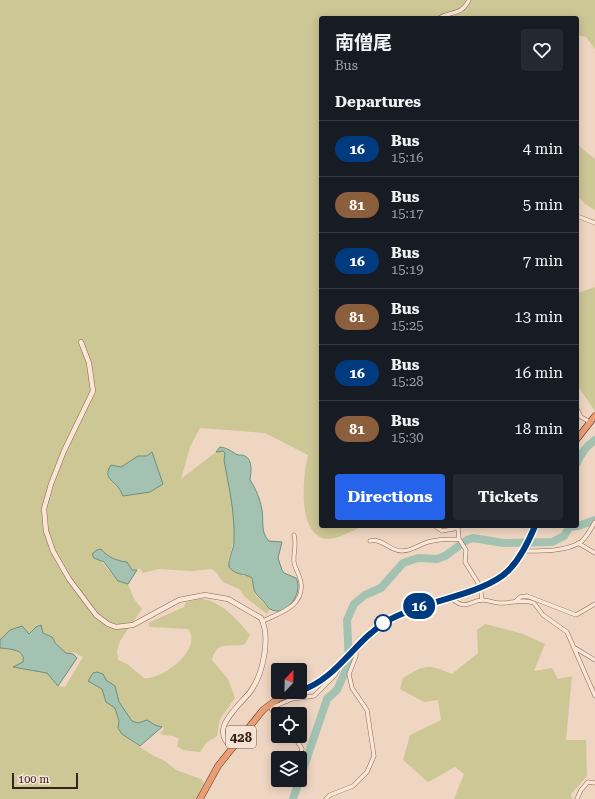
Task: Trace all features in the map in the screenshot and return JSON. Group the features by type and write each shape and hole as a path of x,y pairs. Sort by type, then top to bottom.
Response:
{"highway":[{"path":"579,436 595,416"},
{"name":"428","path":"307,688 321,682 370,632 389,620 411,609 480,586 503,575 524,548 534,528"},
{"name":"428","path":"200,799 216,770 232,748 257,717 278,699"}],"street":[{"path":"443,16 461,11 469,0"},
{"path":"579,217 595,224"},
{"path":"82,342 89,363 93,391 64,451 51,484 44,509 46,531 53,551 69,579 96,614 108,624 116,627 132,625 179,600 204,595 228,599 257,614 263,621 266,633 266,646 256,683 224,726 223,736 232,748"},
{"path":"579,412 582,417 590,422"},
{"path":"524,548 560,548 578,543 590,531 595,522"},
{"path":"438,528 442,531 455,528"},
{"path":"459,528 459,539 466,550 465,562 480,586 482,600"},
{"path":"263,621 291,607 296,602 301,590 300,577 294,564 296,543 294,534"},
{"path":"370,541 380,540 394,550 401,551 413,549 430,541 459,539"},
{"path":"578,543 595,553"},
{"path":"450,596 463,605 470,605 482,600 499,604 516,601 534,603 543,615 567,632 595,696"},
{"path":"516,601 527,596 576,615 595,604"},
{"path":"574,647 595,660"},
{"path":"326,799 330,795 353,786 367,772 374,756 366,710 352,688 349,674 356,656 355,649"},
{"path":"270,706 292,699 314,696 335,675 340,664"},
{"path":"577,799 581,790 588,782 595,783"}],"shaded area":[{"path":"0,0 595,0 595,49 586,37 579,35 579,16 319,16 319,528 359,528 341,536 328,539 318,536 311,528 306,517 304,504 305,476 308,455 265,433 200,428 190,447 181,479 216,452 223,451 226,453 224,461 234,523 234,536 228,560 243,576 250,576 252,578 255,595 270,609 267,614 245,597 239,589 223,582 215,571 211,569 192,571 159,569 143,573 140,569 132,570 127,562 110,557 102,550 99,559 118,581 128,584 134,599 142,609 120,641 117,651 118,660 127,664 144,678 151,678 170,669 186,654 190,646 191,637 188,629 150,627 148,623 184,607 186,602 202,599 216,604 229,612 250,635 245,644 221,647 214,653 212,660 228,679 235,698 220,719 217,736 206,743 200,752 183,750 177,746 179,739 173,736 163,735 160,733 164,729 162,727 156,726 149,721 146,720 138,723 132,721 119,702 115,686 106,680 103,674 88,681 102,689 106,702 115,708 119,721 118,728 134,743 152,755 165,761 176,770 201,779 204,783 196,799 0,799 0,648 16,650 22,654 23,662 13,667 48,673 58,686 65,687 83,657 73,652 69,654 64,652 52,638 36,627 28,634 25,632 24,628 10,630 0,640"},
{"path":"579,146 595,159 595,210 585,204 579,197"},
{"path":"595,287 595,411 579,388 579,292"},
{"path":"220,447 248,458 251,466 250,480 256,491 262,510 264,534 269,541 282,542 278,558 282,570 284,573 296,578 298,583 296,596 288,607 282,610 276,611 269,608 255,592 252,578 235,572 229,567 229,560 234,544 234,520 224,460 225,453 223,451 216,452"},
{"path":"152,452 163,484 150,492 123,496 119,488 109,478 108,473 111,465 121,467 138,456 147,456"},
{"path":"101,549 112,558 127,562 132,570 137,570 128,584 118,581 104,562 94,558 92,554"},
{"path":"485,624 523,634 545,644 534,671 552,668 558,679 572,676 566,740 586,740 587,776 571,794 572,799 454,799 464,774 455,767 428,782 403,760 410,735 441,720 438,700 424,702 400,689 403,678 417,670 427,667 437,668 452,674 478,653 477,630"},
{"path":"41,625 43,633 52,637 56,644 66,653 73,654 77,658 58,686 47,673 13,667 23,662 22,654 16,650 0,648 0,640 10,630 22,626 29,634 36,627"},
{"path":"97,672 103,674 106,680 115,686 119,702 132,721 138,723 147,720 162,727 140,746 122,734 118,728 119,721 115,708 106,702 102,689 88,681 93,673"}],"waterway":[{"path":"579,458 584,450 595,440"},
{"path":"579,526 595,520"},
{"path":"293,799 327,699 337,690 349,663 347,620 354,604 365,595 381,588 403,563 418,558 437,559 445,556 467,540 473,538 503,543 552,542 564,536 569,528"}],"bus line":[{"name":"16","path":"307,689 326,678 370,632 399,614 489,583 503,575 522,551 534,528"}]}
